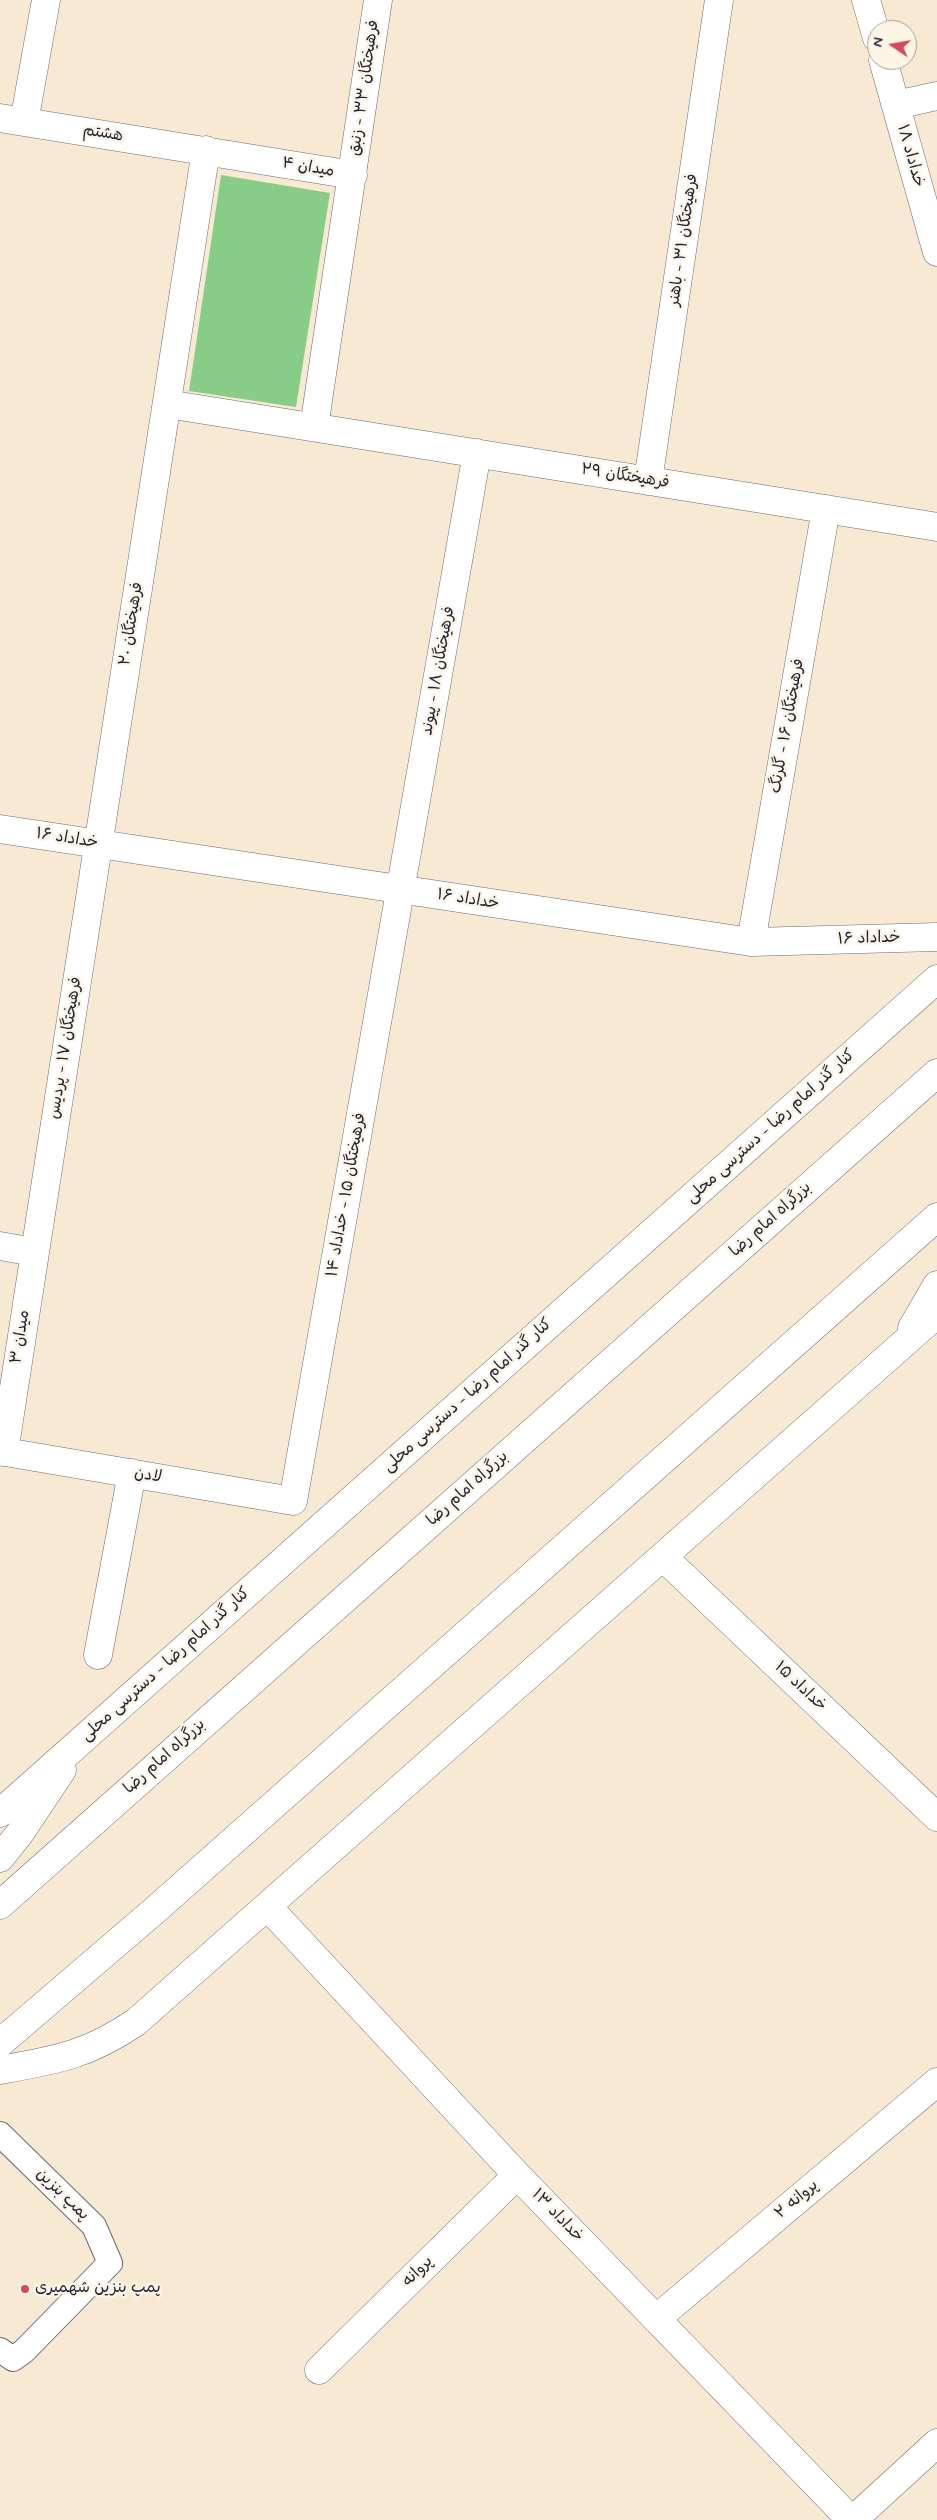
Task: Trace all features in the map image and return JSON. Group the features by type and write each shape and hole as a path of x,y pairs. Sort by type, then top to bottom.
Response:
{"main road":[{"path":"12,120 46,0"},
{"name":"فرهیختگان ۳۳ - زنبق","path":"353,175 378,0"},
{"name":"فرهیختگان ۳۱ - باهنر","path":"648,481 719,0"},
{"path":"866,0 872,20"},
{"name":"خداداد ۱۸","path":"886,70 937,252"},
{"path":"896,105 937,96"},
{"name":"هشتم","path":"12,120 206,150"},
{"path":"206,150 166,404 314,427"},
{"name":"میدان ۴","path":"206,150 353,175 314,427"},
{"name":"فرهیختگان ۲۰","path":"98,844 166,404"},
{"name":"فرهیختگان ۲۹","path":"314,427 937,527"},
{"name":"فرهیختگان ۱۸ - پیوند","path":"400,889 477,453"},
{"name":"فرهیختگان ۱۶ - گلرنگ","path":"751,942 826,509"},
{"name":"خداداد ۱۶","path":"0,829 751,942 937,937"},
{"name":"فرهیختگان ۱۷ - پردیس","path":"34,1252 98,844"},
{"name":"فرهیختگان ۱۵ - خداداد ۱۴","path":"293,1501 400,889"},
{"name":"کنار گذر امام رضا - دسترسی محلی","path":"0,1813 937,979"},
{"name":"بزرگراه امام رضا","path":"0,1905 937,1074"},
{"path":"0,2043 154,1911 937,1217"},
{"path":"0,1246 34,1252"},
{"name":"میدان ۳","path":"2,1451 34,1252"},
{"path":"902,1344 937,1285"},
{"path":"0,2070 61,2059 90,2050 118,2035 136,2022 937,1314"},
{"name":"لادن","path":"2,1451 293,1501"},
{"path":"98,1655 132,1473"},
{"name":"خداداد ۱۵","path":"663,1557 937,1816"},
{"path":"0,1858 20,1834 82,1740"},
{"name":"خداداد ۱۳","path":"268,1907 516,2175 852,2520"},
{"name":"پروانه ۲","path":"656,2319 937,2082"},
{"name":"پروانه","path":"319,2370 516,2175"},
{"path":"852,2520 937,2443"}],"lane":[{"name":"پمپ بنزین","path":"0,2134 94,2226 110,2263 13,2360 0,2350"}],"green space":[{"path":"221,175 330,193 296,407 189,391"}],"place":[{"name":"پمپ بنزین شهمیری","path":"25,2289"}]}
